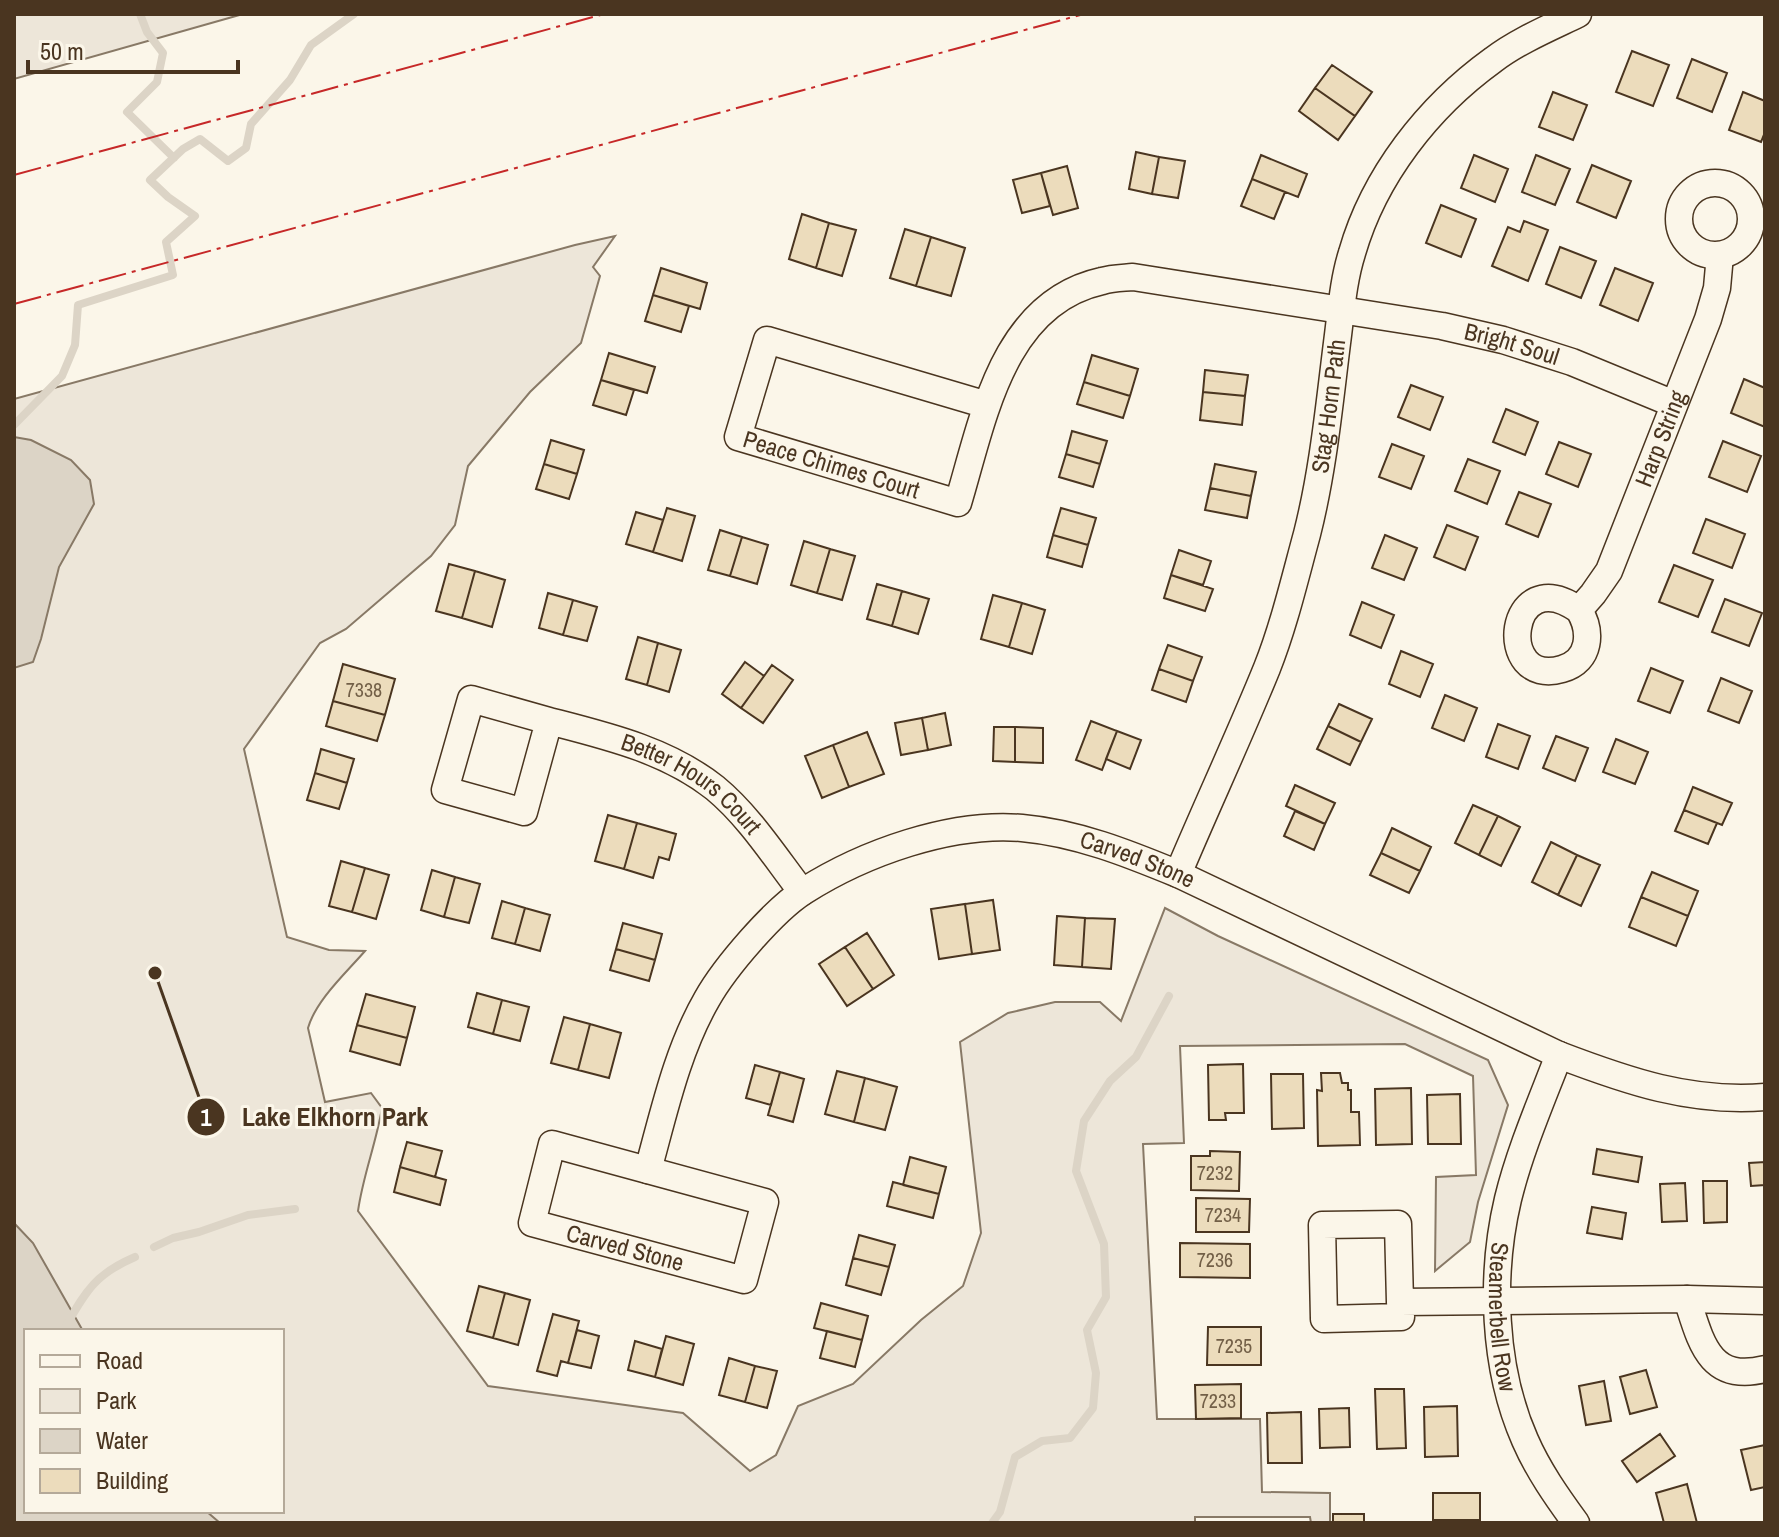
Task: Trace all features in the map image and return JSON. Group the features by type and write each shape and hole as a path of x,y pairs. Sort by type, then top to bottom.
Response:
{"street":[{"name":"Stag Horn Path","path":"1178,874 1268,665 1288,600 1321,469 1351,253 1370,206 1390,169 1415,134 1451,95 1494,59 1578,14"},
{"name":"Harp String","path":"1579,610 1609,571 1708,319 1717,288 1720,255"},
{"name":"Peace Chimes Court","path":"987,405 767,340 738,437 958,503 987,405 1006,360 1034,320 1055,301 1102,281 1133,277 1341,310"},
{"name":"Bright Soul","path":"1341,310 1442,326 1503,340 1572,362 1674,404"},
{"name":"Better Hours Court","path":"549,721 524,812 445,790 471,699 642,747 714,787 743,816 802,892"},
{"name":"Carved Stone","path":"648,1170 688,1039 708,997 733,961 802,892 894,849 932,836 981,827 1061,833 1116,848 1178,874 1559,1055 1622,1079 1664,1091 1714,1098 1765,1097"},
{"name":"Steamerbell Row","path":"1559,1055 1521,1153 1508,1200 1500,1244 1498,1300 1503,1363 1513,1409 1543,1475 1576,1523"},
{"name":"Carved Stone","path":"552,1144 648,1170 765,1202 744,1280 532,1223 552,1144"},
{"path":"1398,1224 1400,1302 1401,1317 1324,1319 1322,1225 1398,1224"},
{"path":"1687,1299 1699,1336 1717,1363 1730,1371 1746,1374 1765,1369"},
{"path":"1400,1302 1765,1301"}],"green space":[{"path":"14,14 243,14 14,79"},
{"path":"615,236 593,267 600,276 581,343 530,392 468,466 455,525 431,556 346,629 320,643 244,749 287,937 329,950 365,951 325,997 308,1028 325,1102 371,1093 382,1108 358,1211 488,1386 683,1413 750,1471 776,1455 798,1406 853,1384 921,1320 963,1286 981,1233 960,1042 1008,1013 1055,1002 1100,1002 1121,1021 1165,908 1218,936 1488,1060 1508,1105 1478,1202 1470,1242 1435,1271 1436,1177 1476,1175 1473,1076 1405,1044 1180,1046 1184,1143 1143,1144 1157,1419 1260,1419 1262,1492 1330,1493 1330,1523 1311,1523 1310,1517 1195,1517 1195,1523 14,1523 14,399"}],"water":[{"path":"14,437 31,440 71,460 90,480 94,504 59,567 33,662 14,668"},
{"path":"14,1223 33,1243 82,1329 24,1329 24,1513 208,1513 220,1523 14,1523"}],"building":[{"path":"1632,51 1669,65 1653,106 1616,92"},
{"path":"1692,59 1727,73 1712,112 1677,98"},
{"path":"1332,65 1372,92 1355,116 1315,88"},
{"path":"1315,88 1355,116 1338,140 1299,111"},
{"path":"1553,92 1587,105 1573,140 1539,127"},
{"path":"1743,92 1765,101 1765,132 1761,142 1729,130"},
{"path":"1136,152 1159,157 1152,194 1129,189"},
{"path":"1261,155 1307,174 1298,197 1252,179"},
{"path":"1474,155 1508,169 1495,202 1461,188"},
{"path":"1536,155 1570,169 1555,205 1522,192"},
{"path":"1159,157 1185,161 1178,198 1152,194"},
{"path":"1592,165 1631,181 1616,218 1577,202"},
{"path":"1067,166 1078,208 1053,215 1041,173"},
{"path":"1041,173 1050,206 1022,213 1013,180"},
{"path":"1252,179 1285,192 1274,219 1241,206"},
{"path":"1441,205 1476,219 1461,257 1426,243"},
{"path":"802,214 829,223 816,268 789,259"},
{"path":"1524,221 1548,230 1528,281 1492,266 1508,227 1520,232"},
{"path":"829,223 856,230 842,276 816,268"},
{"path":"905,229 931,237 916,286 890,278"},
{"path":"931,237 965,248 951,296 916,286"},
{"path":"1560,247 1596,261 1581,298 1546,284"},
{"path":"661,268 707,283 700,309 653,295"},
{"path":"1615,268 1653,283 1638,321 1600,305"},
{"path":"653,295 689,306 681,332 645,321"},
{"path":"609,353 655,367 647,393 601,380"},
{"path":"1092,355 1138,369 1130,396 1084,382"},
{"path":"1205,370 1248,375 1245,396 1203,392"},
{"path":"1744,379 1765,388 1765,427 1731,413"},
{"path":"601,380 634,390 626,415 593,405"},
{"path":"1084,382 1130,396 1123,418 1077,404"},
{"path":"1411,385 1443,397 1430,430 1398,417"},
{"path":"1203,392 1245,396 1242,425 1200,420"},
{"path":"1506,409 1538,422 1525,455 1493,442"},
{"path":"1072,431 1107,441 1100,464 1066,454"},
{"path":"551,440 584,450 577,474 544,464"},
{"path":"1723,441 1761,456 1747,492 1709,477"},
{"path":"1559,442 1591,454 1578,487 1546,474"},
{"path":"1392,444 1424,456 1411,489 1379,477"},
{"path":"1066,454 1100,464 1093,487 1059,477"},
{"path":"1468,459 1500,471 1487,504 1455,491"},
{"path":"544,464 577,474 569,499 536,489"},
{"path":"1215,464 1256,472 1251,496 1210,488"},
{"path":"1210,488 1251,496 1247,518 1205,510"},
{"path":"1519,492 1551,504 1538,537 1506,524"},
{"path":"667,508 695,516 682,561 653,552"},
{"path":"1061,508 1096,518 1088,545 1053,535"},
{"path":"636,512 663,520 653,552 626,544"},
{"path":"1706,519 1745,534 1732,568 1693,553"},
{"path":"1447,525 1478,537 1465,570 1434,557"},
{"path":"720,530 742,537 730,576 708,570"},
{"path":"1053,535 1088,545 1082,567 1047,557"},
{"path":"1385,535 1417,548 1404,580 1372,568"},
{"path":"742,537 768,545 757,584 730,576"},
{"path":"804,541 830,549 817,593 791,585"},
{"path":"830,549 855,556 842,600 817,593"},
{"path":"1179,550 1211,561 1203,585 1171,575"},
{"path":"449,564 475,571 462,618 436,611"},
{"path":"1674,565 1713,580 1698,617 1659,602"},
{"path":"475,571 505,580 492,627 462,618"},
{"path":"1171,575 1213,589 1205,611 1164,598"},
{"path":"877,584 902,591 892,626 867,619"},
{"path":"902,591 929,599 918,634 892,626"},
{"path":"548,593 573,600 563,635 539,628"},
{"path":"993,595 1022,603 1009,647 981,639"},
{"path":"1725,599 1762,613 1749,646 1712,632"},
{"path":"573,600 597,607 587,641 563,635"},
{"path":"1362,602 1394,615 1381,648 1350,635"},
{"path":"1022,603 1045,610 1032,654 1009,647"},
{"path":"638,637 658,643 647,685 626,679"},
{"path":"658,643 681,650 669,692 647,685"},
{"path":"1168,645 1202,657 1193,681 1159,669"},
{"path":"1401,651 1433,664 1420,697 1389,684"},
{"path":"745,662 764,676 741,708 722,694"},
{"path":"343,664 395,679 385,715 333,701"},
{"path":"772,665 793,680 763,723 741,708"},
{"path":"1651,668 1683,681 1670,713 1638,701"},
{"path":"1159,669 1193,681 1186,702 1152,690"},
{"path":"1721,678 1752,691 1739,723 1708,711"},
{"path":"1445,695 1477,708 1464,741 1432,728"},
{"path":"333,701 385,715 377,741 326,726"},
{"path":"1339,704 1372,719 1361,742 1328,726"},
{"path":"945,713 951,745 928,750 922,718"},
{"path":"922,718 928,750 901,755 895,723"},
{"path":"1091,721 1117,731 1102,770 1076,760"},
{"path":"1498,724 1530,736 1518,769 1486,757"},
{"path":"1328,726 1361,742 1350,765 1317,749"},
{"path":"994,727 1015,727 1015,762 993,761"},
{"path":"1015,727 1043,728 1043,763 1015,762"},
{"path":"1117,731 1141,740 1130,769 1106,759"},
{"path":"867,732 884,774 849,787 833,745"},
{"path":"1556,736 1588,748 1575,781 1543,768"},
{"path":"1616,739 1648,752 1635,784 1603,772"},
{"path":"833,745 849,787 822,798 805,756"},
{"path":"321,749 354,759 347,783 315,773"},
{"path":"315,773 347,783 339,809 307,800"},
{"path":"1295,785 1335,803 1325,824 1286,806"},
{"path":"1693,787 1732,803 1722,825 1684,810"},
{"path":"1473,805 1498,816 1479,855 1455,843"},
{"path":"1684,810 1717,823 1708,844 1675,831"},
{"path":"1295,811 1325,824 1314,850 1284,836"},
{"path":"608,815 637,823 624,869 595,861"},
{"path":"1498,816 1520,827 1501,866 1479,855"},
{"path":"637,823 676,834 669,860 659,857 653,878 624,869"},
{"path":"1392,828 1431,847 1420,871 1381,853"},
{"path":"1551,842 1577,855 1558,895 1532,882"},
{"path":"1381,853 1420,871 1409,893 1370,875"},
{"path":"1577,855 1600,865 1581,906 1558,895"},
{"path":"341,861 365,868 352,912 329,906"},
{"path":"365,868 389,875 376,919 352,912"},
{"path":"432,870 455,877 444,917 421,910"},
{"path":"1652,872 1698,891 1688,916 1641,897"},
{"path":"455,877 480,884 469,923 444,917"},
{"path":"1641,897 1688,916 1676,946 1629,927"},
{"path":"993,900 1000,950 972,954 965,904"},
{"path":"502,901 525,908 515,944 492,938"},
{"path":"965,904 972,954 939,959 931,909"},
{"path":"525,908 550,915 540,951 515,944"},
{"path":"1057,916 1085,918 1082,967 1054,965"},
{"path":"1085,918 1115,919 1111,969 1082,967"},
{"path":"623,923 662,934 655,960 616,949"},
{"path":"867,933 894,975 873,989 845,947"},
{"path":"845,947 873,989 847,1006 819,964"},
{"path":"616,949 655,960 649,981 610,970"},
{"path":"477,993 502,1000 493,1034 468,1027"},
{"path":"366,994 415,1007 407,1038 357,1025"},
{"path":"502,1000 529,1007 520,1041 493,1034"},
{"path":"564,1017 590,1024 578,1070 551,1063"},
{"path":"590,1024 621,1033 609,1078 578,1070"},
{"path":"357,1025 407,1038 400,1065 350,1051"},
{"path":"1243,1064 1244,1113 1225,1113 1226,1120 1209,1120 1208,1065"},
{"path":"755,1065 780,1072 771,1105 746,1098"},
{"path":"837,1071 865,1078 854,1122 825,1114"},
{"path":"780,1072 804,1079 793,1122 768,1115"},
{"path":"1321,1073 1340,1073 1342,1083 1348,1083 1351,1112 1359,1112 1360,1145 1318,1146 1317,1090 1322,1091"},
{"path":"1271,1074 1303,1074 1304,1128 1272,1129"},
{"path":"865,1078 897,1087 885,1130 854,1122"},
{"path":"1411,1088 1412,1144 1376,1145 1375,1089"},
{"path":"1460,1094 1461,1144 1428,1144 1427,1095"},
{"path":"407,1142 442,1151 435,1177 400,1167"},
{"path":"1597,1149 1642,1157 1638,1182 1593,1174"},
{"path":"1210,1151 1240,1152 1239,1191 1191,1190 1191,1156 1210,1156"},
{"path":"910,1157 946,1167 939,1194 903,1185"},
{"path":"1765,1162 1765,1185 1751,1186 1749,1163"},
{"path":"400,1167 446,1180 440,1205 394,1192"},
{"path":"1703,1181 1727,1181 1727,1222 1704,1223"},
{"path":"893,1182 939,1194 933,1218 887,1206"},
{"path":"1685,1183 1687,1221 1662,1222 1660,1184"},
{"path":"1196,1198 1250,1199 1249,1232 1196,1232"},
{"path":"1592,1207 1626,1213 1622,1239 1587,1233"},
{"path":"859,1235 895,1245 889,1267 853,1258"},
{"path":"1180,1243 1250,1244 1250,1278 1180,1277"},
{"path":"853,1258 889,1267 881,1295 846,1285"},
{"path":"479,1286 505,1293 493,1338 467,1331"},
{"path":"505,1293 530,1300 518,1345 493,1338"},
{"path":"821,1303 868,1316 862,1340 814,1328"},
{"path":"553,1314 579,1321 568,1363 561,1361 557,1376 537,1371"},
{"path":"1208,1327 1261,1327 1261,1365 1207,1365"},
{"path":"577,1330 599,1336 591,1368 568,1363"},
{"path":"827,1331 862,1340 855,1367 820,1358"},
{"path":"666,1336 694,1344 683,1385 655,1377"},
{"path":"635,1341 662,1349 655,1377 628,1370"},
{"path":"729,1358 755,1366 745,1402 719,1395"},
{"path":"755,1366 777,1371 767,1408 745,1402"},
{"path":"1646,1370 1657,1407 1630,1414 1620,1377"},
{"path":"1604,1381 1611,1421 1586,1425 1579,1386"},
{"path":"1241,1384 1241,1418 1196,1419 1195,1385"},
{"path":"1375,1389 1404,1389 1406,1448 1377,1449"},
{"path":"1457,1406 1458,1456 1425,1457 1424,1407"},
{"path":"1349,1408 1350,1447 1320,1448 1319,1409"},
{"path":"1301,1412 1302,1463 1268,1463 1267,1413"},
{"path":"1660,1434 1675,1456 1637,1482 1622,1461"},
{"path":"1765,1445 1765,1487 1751,1490 1741,1450"},
{"path":"1687,1484 1697,1523 1664,1523 1656,1493"},
{"path":"1433,1493 1480,1493 1480,1520 1433,1520"},
{"path":"1333,1514 1364,1514 1364,1523 1333,1523"}],"waterway":[{"path":"140,14 147,32 163,53 157,82 127,112 174,158"},
{"path":"14,425 62,376 75,345 78,305 173,275 166,242 195,216 150,180 183,149 200,139 228,161 246,148 251,124 290,80 311,45 354,14"},
{"path":"992,1523 1000,1512 1015,1457 1042,1441 1070,1438 1093,1408 1096,1373 1087,1330 1106,1297 1104,1244 1076,1171 1084,1121 1110,1081 1136,1057 1169,996"},
{"path":"154,1247 248,1215 295,1209"},
{"path":"64,1329 92,1286 109,1271 135,1257"}],"power":[{"path":"14,175 604,14"},
{"path":"14,304 1084,14"}],"place":[{"name":"Lake Elkhorn Park","path":"155,973"}]}
